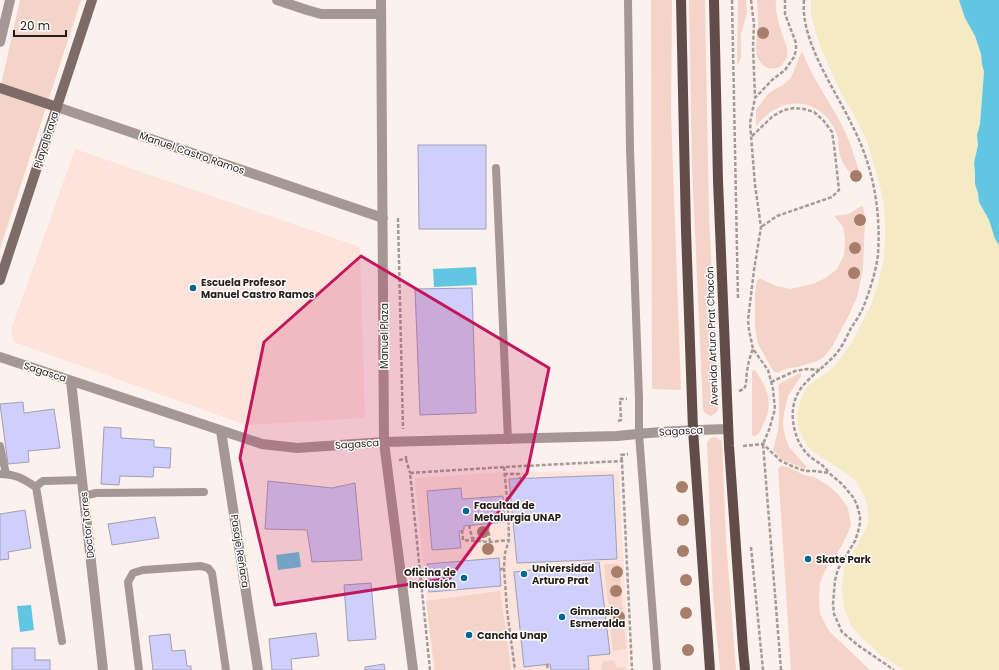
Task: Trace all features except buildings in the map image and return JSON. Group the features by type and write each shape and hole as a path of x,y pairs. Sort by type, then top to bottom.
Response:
{"main road":[{"path":"682,0 686,230 693,430 710,670"},
{"name":"Avenida Arturo Prat Chacón","path":"714,0 718,181 726,393 745,670"}],"street":[{"path":"0,42 10,0"},
{"name":"Playa Brava","path":"0,280 92,0"},
{"path":"277,0 321,14 381,14"},
{"name":"Manuel Plaza","path":"381,0 384,442 413,670"},
{"name":"Manuel Castro Ramos","path":"0,88 383,218"},
{"name":"Sagasca","path":"0,357 262,444 297,448 384,442 617,436 693,430 728,429"},
{"name":"Doctor Torres","path":"71,381 103,670"},
{"name":"Pasaje Reñaca","path":"221,431 258,670"}],"lane":[{"path":"628,0 630,150 639,434 657,670"},
{"path":"496,168 508,440"},
{"path":"0,446 3,474 18,476 36,487 62,641"},
{"path":"36,487 43,481 82,480"},
{"path":"84,496 96,494 204,492"},
{"path":"139,670 128,582 133,573 143,570 201,566 208,568 212,573 226,670"}],"path":[{"path":"732,0 738,303"},
{"path":"751,0 754,24 753,47 755,98 750,123 755,185 761,226 748,320 753,349 768,370 773,389 775,409 763,444 781,670"},
{"path":"755,98 772,80 785,70 794,57 796,43 785,14 785,0"},
{"path":"804,0 803,7 806,29 817,58 853,126 865,154 877,201 879,227 878,256 871,285 862,310 841,347 798,393 792,416 798,440 803,449 812,458 825,467 829,473 842,484 857,506 860,516 855,541 838,570 835,580 833,604 834,614 842,632 859,646 894,670"},
{"path":"751,137 773,116 784,110 804,108 814,112 823,120 832,132 834,145 839,190 832,197 777,216 761,226"},
{"path":"726,393 744,389 746,385 750,356 753,349"},
{"path":"771,382 795,370 820,370"},
{"path":"740,390 740,398"},
{"path":"613,421 621,420 620,399 639,398"},
{"path":"384,430 403,429"},
{"path":"743,453 742,446 763,444 781,461 794,467 805,471 829,473"},
{"path":"406,459 410,473 430,670"},
{"path":"410,473 622,461 632,670"},
{"path":"504,467 509,540 505,553 504,568 507,610 515,670"},
{"path":"504,474 519,474 520,478"},
{"path":"508,509 512,508"},
{"path":"469,525 472,538 482,539 482,542"},
{"path":"488,526 490,542"},
{"path":"462,530 463,540 490,542 509,540"},
{"path":"751,546 763,670"},
{"path":"500,570 504,568"},
{"path":"547,664 548,670"}],"highlighted area":[{"path":"361,256 549,368 527,473 450,578 275,605 240,458 264,342"}],"shaded area":[{"path":"20,0 81,0 0,249 0,89"},
{"path":"651,0 672,0 671,113 681,390 652,389"},
{"path":"689,0 705,0 709,217 719,406 718,410 710,416 703,410 692,166"},
{"path":"738,0 746,0 747,13 741,34 741,57 739,63 737,64"},
{"path":"757,0 776,0 777,15 787,46 787,57 777,68 771,69 766,67 757,57"},
{"path":"802,51 814,77 845,132 861,178 859,181 849,172 844,164 840,155 835,130 824,115 817,109 801,104 783,106 769,113 756,126 756,110 768,94 790,79"},
{"name":"Escuela Profesor Manuel Castro Ramos","path":"75,149 360,247 365,418 246,425 14,342 11,330"},
{"path":"863,206 865,219 863,269 857,297 833,345 824,357 817,361 798,367 785,369 778,373 773,371 758,344 755,328 755,293 757,281 759,278 776,286 790,289 812,284 826,278 837,269 844,255 845,238 843,227 834,216 848,214"},
{"path":"753,370 755,370 766,390 769,403 766,417 761,429 759,433 754,436 752,435"},
{"path":"801,373 801,376 788,396 783,425 789,447 806,466 804,469 781,459 773,450 778,430 779,384"},
{"path":"712,437 722,441 726,540 736,670 720,670 713,596 707,442"},
{"name":"Skate Park","path":"781,466 788,467 804,475 814,477 829,486 838,494 848,508 851,525 841,547 825,571 820,583 820,614 829,631 870,670 791,670 778,468"},
{"name":"Universidad Arturo Prat","path":"619,471 629,670 433,670 415,478 504,472"},
{"path":"604,564 619,564 626,649 613,651"},
{"name":"Cancha Unap","path":"500,591 511,670 435,670 426,601"},
{"path":"615,661 616,668 625,667 626,670 602,670 601,665 603,662"}],"sand":[{"path":"811,0 959,0 965,18 975,36 981,54 984,72 980,124 977,135 978,145 974,163 975,184 979,202 989,220 995,239 999,245 999,670 904,670 881,655 860,636 851,625 844,608 842,588 844,569 868,524 867,504 864,495 855,480 808,447 802,437 798,425 797,413 803,394 809,385 833,368 851,344 871,305 879,281 884,258 885,223 884,205 880,186 867,141 841,93 821,48 811,13"}],"water":[{"path":"959,0 999,0 999,245 995,239 989,220 979,202 975,184 974,163 978,145 977,135 980,124 984,72 981,54 975,36 965,18"},
{"path":"476,267 477,285 434,287 433,269"},
{"path":"299,552 301,567 278,570 276,555"},
{"path":"31,605 34,630 20,632 17,606"}],"place":[{"name":"Escuela Profesor Manuel Castro Ramos","path":"193,288"},
{"name":"Facultad de Metalurgia UNAP","path":"466,511"},
{"name":"Skate Park","path":"808,559"},
{"name":"Universidad Arturo Prat","path":"524,574"},
{"name":"Oficina de Inclusión","path":"464,578"},
{"name":"Gimnasio Esmeralda","path":"562,617"},
{"name":"Cancha Unap","path":"469,635"}]}
